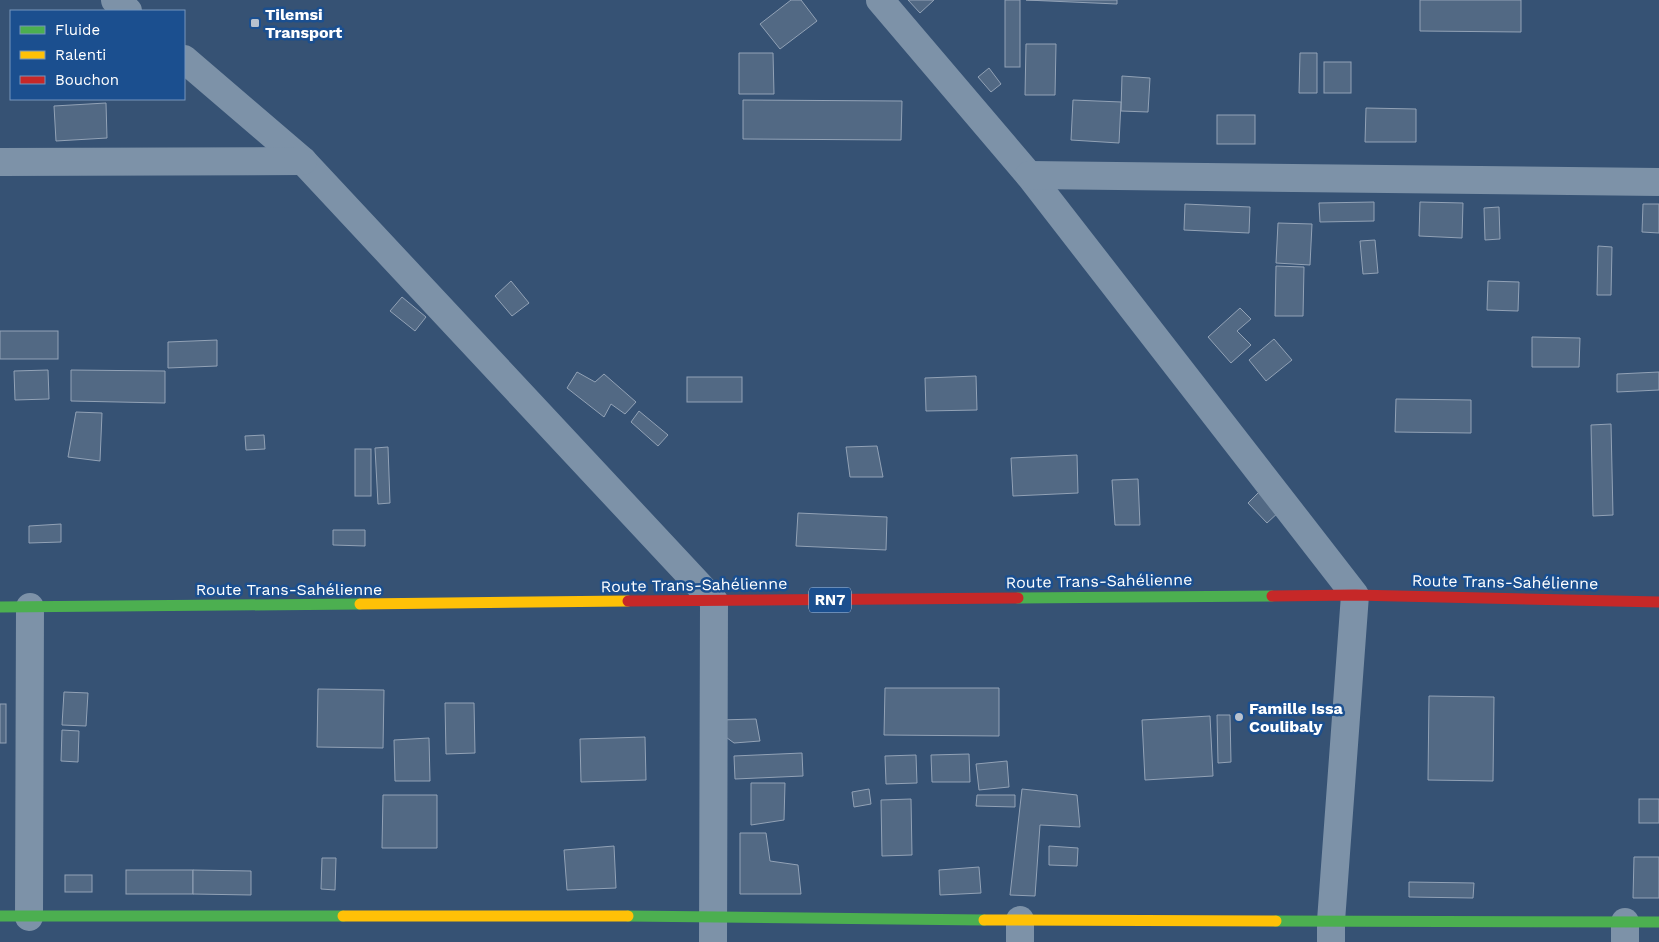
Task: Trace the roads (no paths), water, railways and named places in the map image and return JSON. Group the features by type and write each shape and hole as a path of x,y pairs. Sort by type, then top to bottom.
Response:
{"main road":[{"name":"Route Trans-Sahélienne","path":"0,607 1356,595 1659,602"},
{"path":"0,916 713,929 1020,931 1625,932 1659,922"}],"street":[{"path":"115,0 127,10"},
{"path":"880,0 1029,175 1356,595 1331,932"},
{"path":"185,60 303,161 714,601 713,929"},
{"path":"0,162 303,161"},
{"path":"1029,175 1659,182"},
{"path":"29,916 30,607"}],"place":[{"name":"Tilemsi Transport","path":"255,23"},
{"name":"Famille Issa Coulibaly","path":"1239,717"}]}
